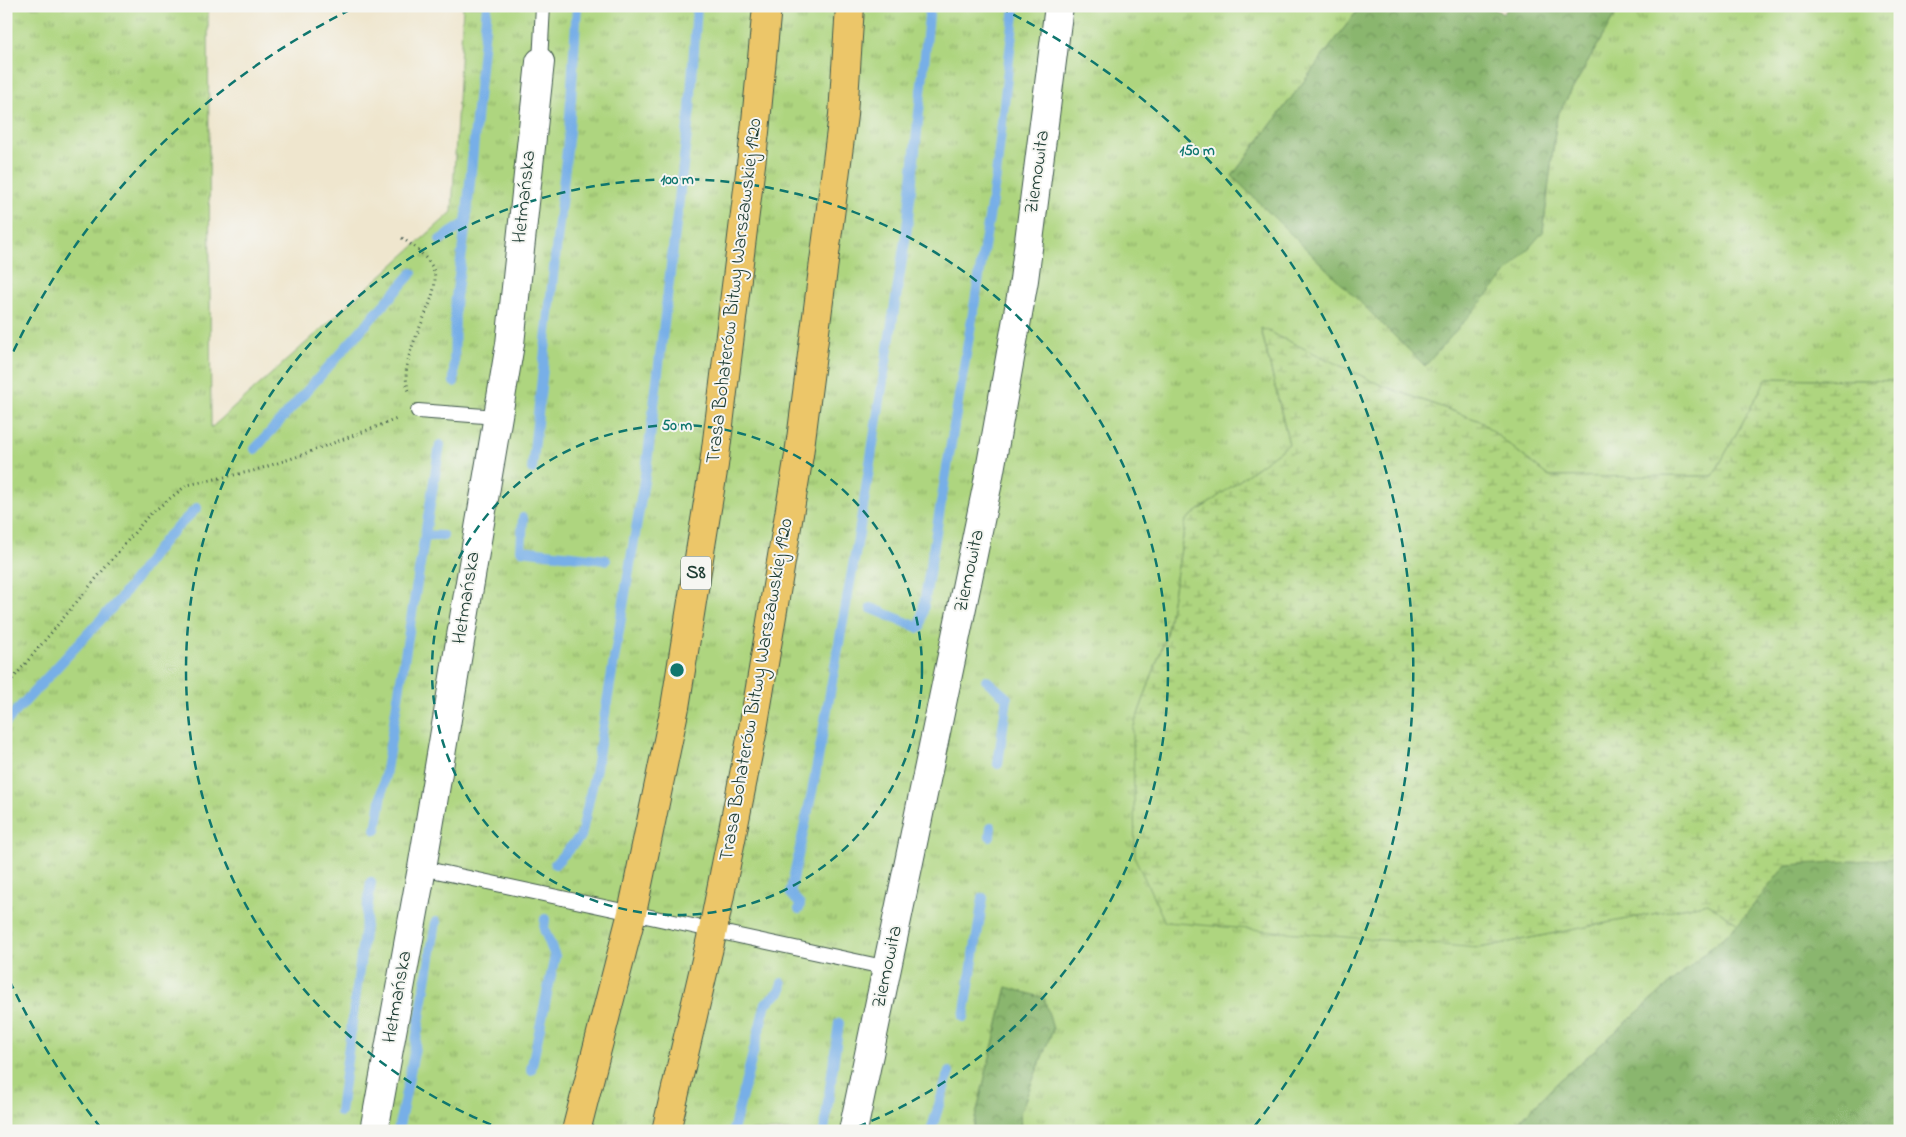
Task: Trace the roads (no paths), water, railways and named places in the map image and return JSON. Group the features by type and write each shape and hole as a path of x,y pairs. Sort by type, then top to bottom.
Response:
{"highway":[{"name":"Trasa Bohaterów Bitwy Warszawskiej 1920","path":"576,1131 632,914 675,707 714,466 755,132 767,6"},
{"name":"Trasa Bohaterów Bitwy Warszawskiej 1920","path":"666,1131 713,930 753,729 799,454 843,115 850,6"}],"street":[{"name":"Ziemowita","path":"853,1131 988,487 1024,280 1059,6"},
{"name":"Hetmańska","path":"374,1131 422,868 510,344 540,62"}],"lane":[{"path":"540,62 543,6"},
{"path":"418,411 498,417"},
{"path":"422,868 888,968"}],"waterway":[{"path":"454,382 455,305 466,223 487,6"},
{"path":"532,469 569,131 577,6"},
{"path":"555,864 581,836 596,768 647,463 690,109 697,6"},
{"path":"799,909 800,904 790,893 812,792 859,533 907,228 930,6"},
{"path":"871,608 920,628 996,176 1015,6"},
{"path":"440,240 466,223"},
{"path":"255,449 412,273"},
{"path":"440,445 425,535 443,536"},
{"path":"6,722 119,600 166,538 197,508"},
{"path":"523,518 521,550 606,560"},
{"path":"376,830 425,535"},
{"path":"986,680 1007,698 998,764"},
{"path":"990,836 991,827"},
{"path":"340,1112 371,882"},
{"path":"964,1017 983,898"},
{"path":"531,1070 555,956 544,929 545,919"},
{"path":"398,1131 414,1053 436,922"},
{"path":"733,1131 766,1003 781,991 782,983"},
{"path":"824,1131 839,1023"},
{"path":"931,1131 949,1072"}]}
